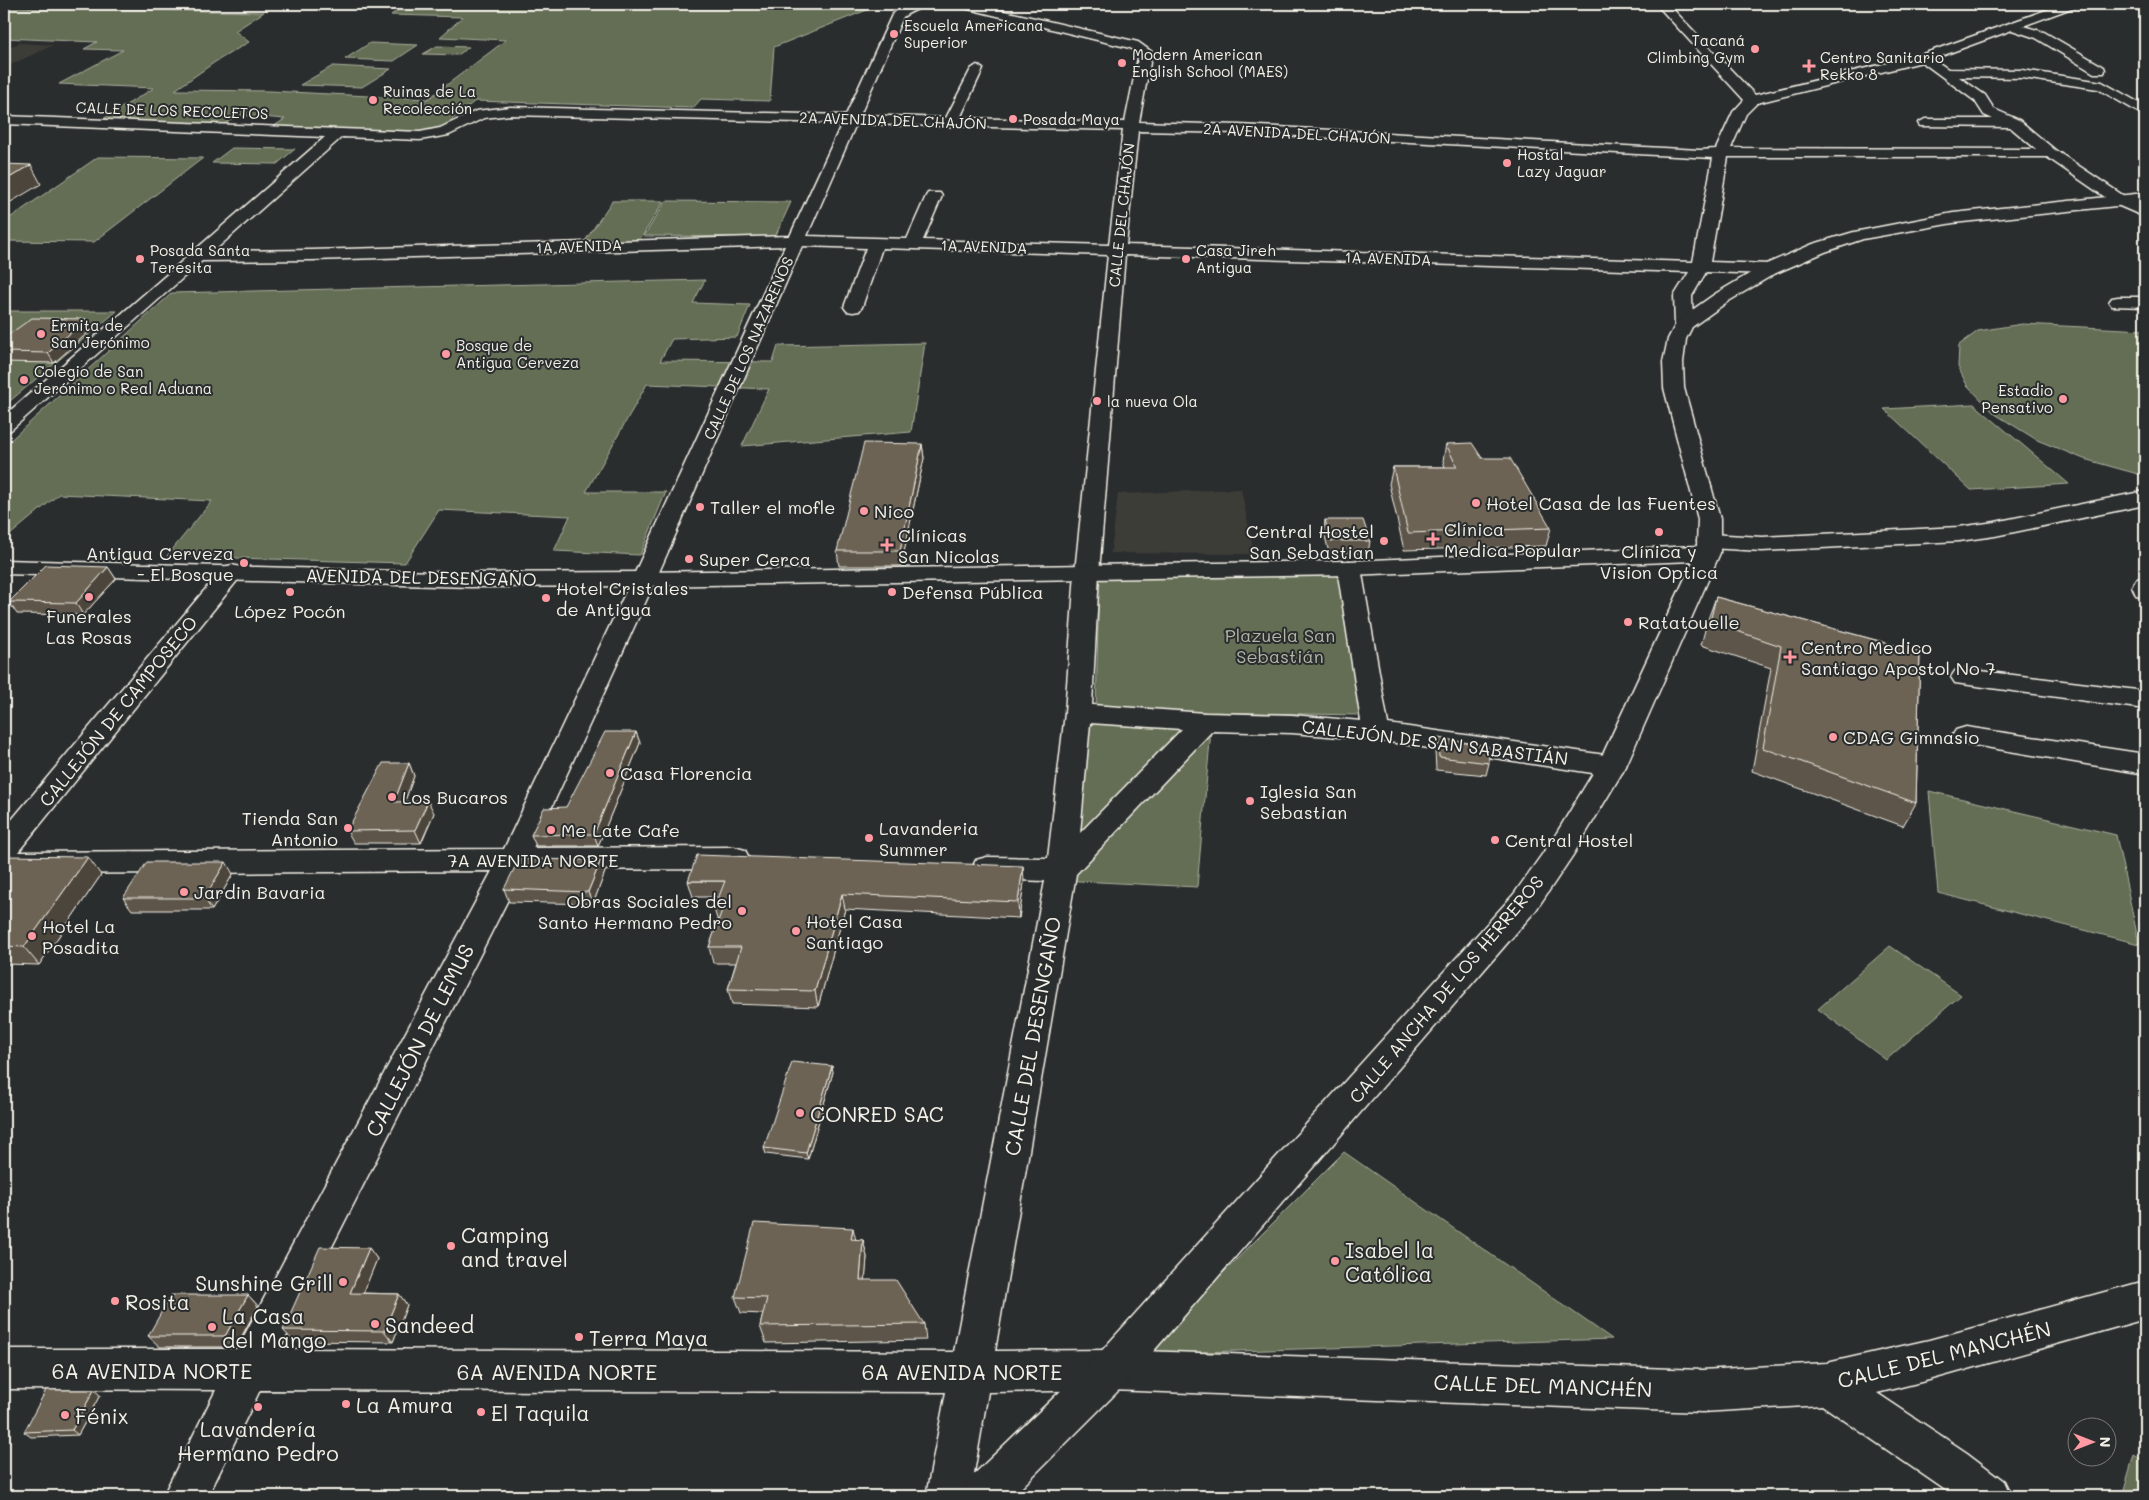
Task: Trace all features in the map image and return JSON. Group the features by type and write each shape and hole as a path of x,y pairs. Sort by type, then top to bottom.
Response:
{"street":[{"path":"852,118 898,15 905,9 920,4"},
{"name":"CALLE DEL CHAJÓN","path":"960,4 1142,48 1146,55 1131,126 1117,251 1087,572"},
{"path":"1662,4 1752,100"},
{"path":"1684,324 1682,296 1702,266 1721,153 1740,112 1752,100 1924,58 2073,4"},
{"path":"2132,4 2145,10"},
{"path":"2010,26 2040,35 2099,70"},
{"path":"1924,58 1980,98 1989,112 2014,123 2050,153 2121,201 2145,212"},
{"path":"951,122 977,69"},
{"path":"1945,73 2022,74 2102,86 2145,112"},
{"name":"2A AVENIDA DEL CHAJÓN","path":"338,133 432,134 449,130 476,116 510,111 1239,129 1700,154 2050,153"},
{"name":"CALLE DE LOS NAZARENOS","path":"644,579 852,118"},
{"name":"CALLE DE LOS RECOLETOS","path":"4,120 338,133"},
{"path":"1925,123 2014,123"},
{"path":"4,426 338,133"},
{"path":"913,244 934,196"},
{"path":"1684,324 1721,298 1770,269 1819,248 1868,234 1953,218 2145,198"},
{"name":"1A AVENIDA","path":"197,256 312,255 796,241 1770,269"},
{"path":"853,307 876,243"},
{"path":"2118,302 2145,302"},
{"name":"CALLE ANCHA DE LOS HERREROS","path":"1111,1370 1525,902 1563,848 1612,766 1708,547 1709,519 1674,388 1673,362 1677,339 1684,324"},
{"path":"2085,510 2145,498"},
{"path":"2085,510 2145,507"},
{"name":"AVENIDA DEL DESENGAÑO","path":"4,567 472,580 1349,568 1959,534 1995,529 2085,510"},
{"path":"1349,568 1376,731"},
{"name":"CALLEJÓN DE CAMPOSECO","path":"4,850 232,572"},
{"name":"CALLE DEL DESENGAÑO","path":"948,1496 1062,870 1078,713 1087,572"},
{"name":"CALLEJÓN DE LEMUS","path":"185,1496 248,1370 513,860 644,579"},
{"path":"2145,584 2145,590"},
{"path":"1964,677 2145,700"},
{"name":"CALLEJÓN DE SAN SABASTIÁN","path":"1078,713 1205,722 1292,724 1376,731 1612,766"},
{"path":"964,867 1062,870 1205,722"},
{"path":"1966,736 2145,764"},
{"name":"7A AVENIDA NORTE","path":"4,863 758,859"},
{"name":"CALLE DEL MANCHÉN","path":"1111,1370 1702,1391 1827,1384 1929,1360 2145,1300"},
{"name":"6A AVENIDA NORTE","path":"4,1370 970,1372 1111,1370"},
{"path":"982,1496 1111,1370"},
{"path":"1827,1384 1952,1468 1989,1496"}],"shaded area":[{"path":"19,43 53,45 4,68 4,50"},
{"path":"1241,489 1254,554 1111,553 1118,494"}],"green space":[{"path":"406,4 882,4 774,47 770,101 701,99 693,108 475,101 438,131 423,133 271,128 285,119 238,115 223,125 103,119 154,88 59,84 123,50 84,49 97,42 4,38 4,7 264,12 235,31 249,42 215,62 175,90 270,91 428,99 506,40 440,37 463,17 391,15"},
{"path":"370,43 418,45 394,61 345,59"},
{"path":"437,46 469,47 458,55 423,54"},
{"path":"333,66 391,69 362,87 300,85"},
{"path":"232,148 295,149 277,164 212,163"},
{"path":"98,157 203,158 94,242 4,241 4,222"},
{"path":"612,201 664,201 639,241 585,241"},
{"path":"666,201 791,202 775,237 644,236"},
{"path":"705,280 693,303 750,305 737,337 672,339 660,361 773,362 778,346 925,343 911,432 742,446 769,389 647,384 586,492 666,492 640,555 554,551 570,516 439,510 405,563 167,556 212,501 59,494 4,540 4,446 172,293"},
{"path":"4,311 117,311 4,406"},
{"name":"Estadio Pensativo","path":"2022,324 2145,330 2145,476 2084,459 2037,440 1995,414 1967,385 1958,367 1959,345 1978,331"},
{"path":"1974,404 2069,484 1971,490 1884,409"},
{"name":"Plazuela San Sebastián","path":"1338,573 1360,715 1096,710 1099,579"},
{"path":"1090,720 1190,725 1072,849"},
{"path":"1211,730 1197,887 1060,880"},
{"path":"1929,791 2116,835 2139,944 1938,893"},
{"path":"1890,946 1961,995 1886,1060 1818,1009"},
{"path":"1344,1152 1612,1339 1142,1354"},
{"path":"2134,1455 2145,1462 2145,1496 2122,1496"}],"building":[{"path":"4,164 31,165 4,181"},
{"path":"32,318 86,319 48,353 4,352 4,338"},
{"path":"864,443 922,444 900,551 837,551"},
{"path":"1472,443 1482,458 1510,458 1551,528 1408,533 1393,467 1457,467 1446,444"},
{"path":"1325,520 1363,520 1370,541 1331,541"},
{"path":"46,565 108,567 76,603 9,602"},
{"path":"1716,597 1920,652 1916,803 1763,748 1781,646 1710,622"},
{"path":"605,732 636,732 594,834 531,835 544,808 566,807"},
{"path":"1438,738 1488,746 1489,763 1439,757"},
{"path":"383,763 409,763 394,802 428,801 415,830 347,831"},
{"path":"697,855 1023,866 1018,902 842,894 815,991 728,989 741,947 709,947 722,910 714,909 725,881 688,881"},
{"path":"4,856 88,857 24,947 4,946"},
{"path":"519,859 601,860 588,892 504,889"},
{"path":"147,862 226,862 204,898 123,898"},
{"name":"CONRED SAC","path":"792,1062 832,1066 806,1153 764,1148"},
{"path":"754,1223 853,1228 851,1239 863,1240 860,1280 896,1280 924,1324 760,1326 767,1298 735,1297"},
{"path":"320,1247 369,1248 350,1293 399,1294 384,1331 283,1330"},
{"path":"171,1295 248,1295 225,1336 148,1336"},
{"name":"Fénix","path":"46,1390 94,1390 72,1430 24,1432"}],"place":[{"name":"Escuela Americana Superior","path":"894,34"},
{"name":"Tacaná Climbing Gym","path":"1755,49"},
{"name":"Modern American English School (MAES)","path":"1122,63"},
{"name":"Centro Sanitario Rekko 8","path":"1809,66"},
{"name":"Ruinas de La Recolección","path":"373,100"},
{"name":"Posada Maya","path":"1013,119"},
{"name":"Hostal Lazy Jaguar","path":"1507,163"},
{"name":"Posada Santa Teresita","path":"140,259"},
{"name":"Casa Jireh Antigua","path":"1186,259"},
{"name":"Ermita de San Jerónimo","path":"41,334"},
{"name":"Bosque de Antigua Cerveza","path":"446,354"},
{"name":"Colegio de San Jerónimo o Real Aduana","path":"24,380"},
{"name":"Estadio Pensativo","path":"2063,399"},
{"name":"la nueva Ola","path":"1097,401"},
{"name":"Hotel Casa de las Fuentes","path":"1476,503"},
{"name":"Taller el mofle","path":"700,507"},
{"name":"Nico","path":"864,511"},
{"name":"Clínica y Vision Optica","path":"1659,532"},
{"name":"Clínica Medica Popular","path":"1433,539"},
{"name":"Central Hostel San Sebastian","path":"1384,541"},
{"name":"Clínicas San Nicolas","path":"887,545"},
{"name":"Super Cerca","path":"689,559"},
{"name":"Antigua Cerveza - El Bosque","path":"244,563"},
{"name":"López Pocón","path":"290,592"},
{"name":"Defensa Pública","path":"892,592"},
{"name":"Funerales Las Rosas","path":"89,597"},
{"name":"Hotel Cristales de Antigua","path":"546,598"},
{"name":"Ratatouelle","path":"1628,622"},
{"name":"Centro Medico Santiago Apostol No 7","path":"1790,657"},
{"name":"CDAG Gimnasio","path":"1833,737"},
{"name":"Casa Florencia","path":"610,773"},
{"name":"Los Bucaros","path":"392,797"},
{"name":"Iglesia San Sebastian","path":"1250,801"},
{"name":"Tienda San Antonio","path":"348,828"},
{"name":"Me Late Cafe","path":"551,830"},
{"name":"Lavanderia Summer","path":"869,838"},
{"name":"Central Hostel","path":"1495,840"},
{"name":"Jardin Bavaria","path":"184,892"},
{"name":"Obras Sociales del Santo Hermano Pedro","path":"742,911"},
{"name":"Hotel Casa Santiago","path":"796,931"},
{"name":"Hotel La Posadita","path":"32,936"},
{"name":"CONRED SAC","path":"800,1113"},
{"name":"Camping and travel","path":"451,1246"},
{"name":"Isabel la Católica","path":"1335,1261"},
{"name":"Sunshine Grill","path":"343,1282"},
{"name":"Rosita","path":"115,1301"},
{"name":"Sandeed","path":"375,1324"},
{"name":"La Casa del Mango","path":"212,1327"},
{"name":"Terra Maya","path":"579,1337"},
{"name":"La Amura","path":"346,1404"},
{"name":"Lavandería Hermano Pedro","path":"258,1407"},
{"name":"El Taquila","path":"481,1412"},
{"name":"Fénix","path":"65,1415"}]}
